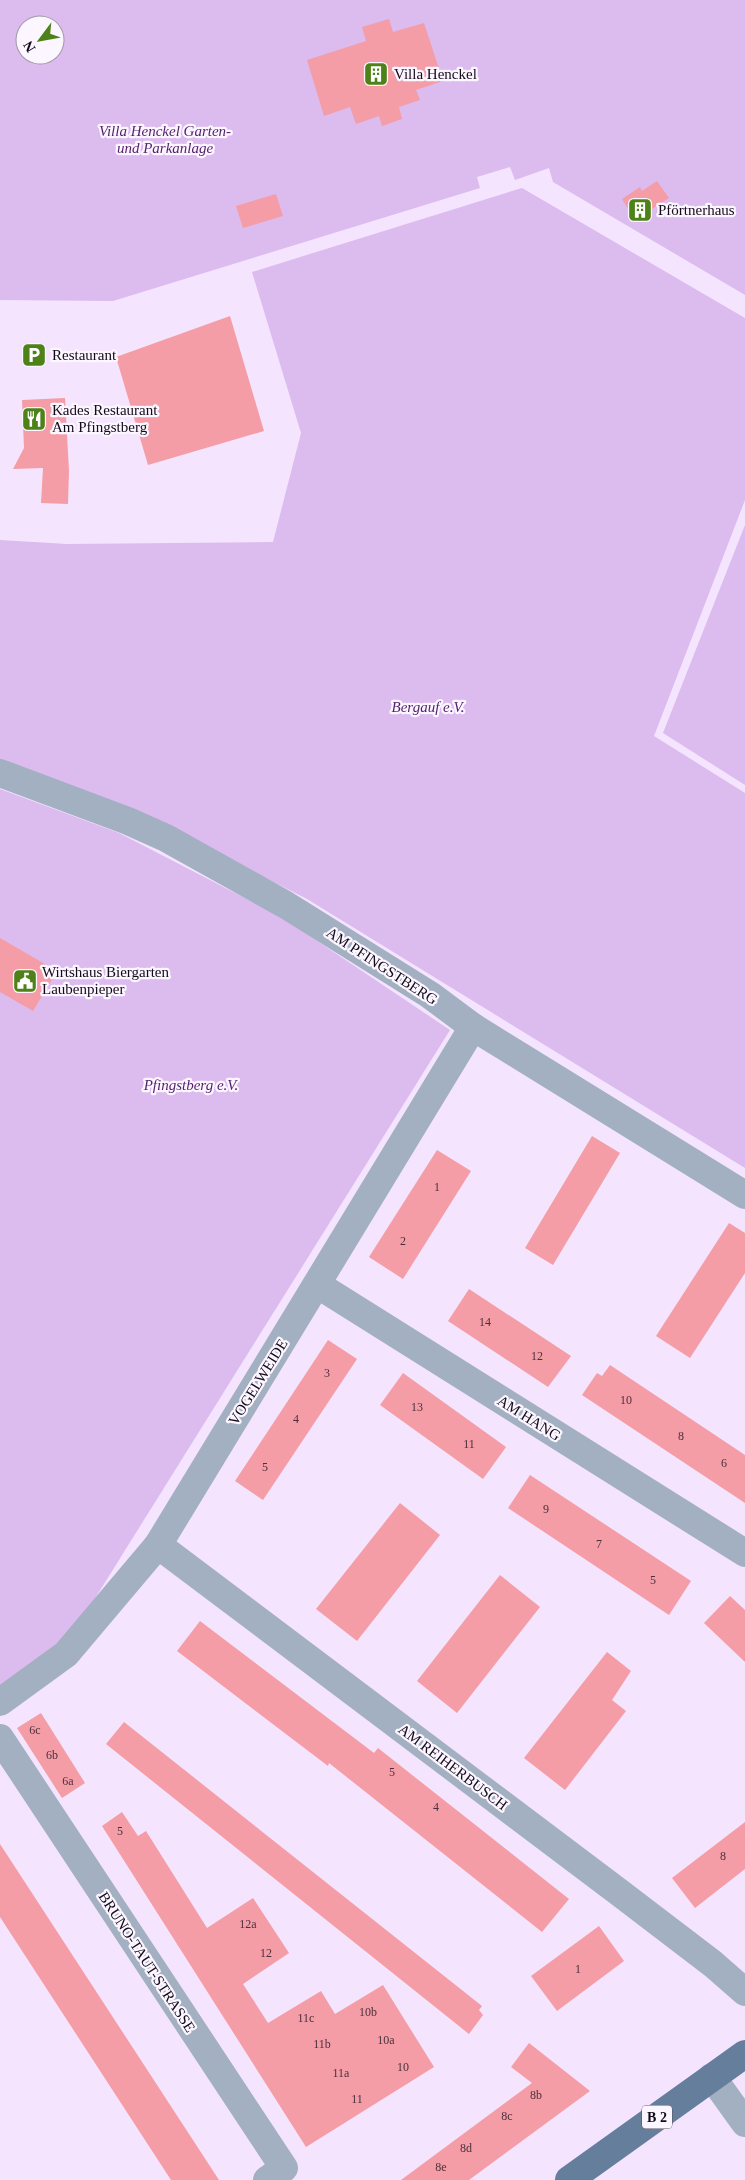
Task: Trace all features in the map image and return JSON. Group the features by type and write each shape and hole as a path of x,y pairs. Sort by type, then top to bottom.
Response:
{"main road":[{"name":"B 2","path":"569,2180 745,2054"}],"street":[{"name":"AM PFINGSTBERG","path":"0,774 90,805 166,838 286,905 430,995 473,1027 745,1195"},
{"name":"VOGELWEIDE","path":"0,1702 66,1654 158,1545 318,1285 473,1027"},
{"name":"AM HANG","path":"318,1285 686,1517 744,1549"},
{"name":"AM REIHERBUSCH","path":"158,1545 620,1893 713,1964 745,1992"},
{"name":"BRUNO-TAUT-STRASSE","path":"0,1738 284,2168 267,2180"},
{"path":"712,2077 745,2123"}],"green space":[{"name":"Villa Henckel Garten- und Parkanlage","path":"0,0 745,0 745,295 553,182 549,168 515,180 510,167 477,177 480,188 113,301 0,300"},
{"name":"Bergauf e.V.","path":"522,188 745,318 745,500 654,736 745,793 745,1168 307,899 132,810 0,765 0,540 67,544 273,542 301,433 252,272"},
{"path":"745,525 745,785 663,733"},
{"name":"Pfingstberg e.V.","path":"0,789 119,833 280,916 450,1030 84,1616 40,1663 0,1689"}],"building":[{"name":"Villa Henckel","path":"389,19 393,32 424,23 443,81 416,90 420,100 399,107 402,119 382,126 379,116 356,124 350,107 324,116 307,60 366,41 362,27"},
{"name":"Pförtnerhaus","path":"657,181 669,198 635,220 622,199 640,187 642,191"},
{"path":"276,194 283,216 243,228 236,206"},
{"path":"230,316 264,431 148,465 116,357"},
{"path":"65,398 69,471 68,504 41,503 43,468 13,469 24,448 22,400"},
{"name":"Wirtshaus Biergarten Laubenpieper","path":"0,938 57,971 33,1011 0,992"},
{"path":"592,1136 620,1153 553,1265 525,1248"},
{"path":"437,1150 471,1171 403,1279 369,1257"},
{"path":"729,1223 745,1233 745,1273 690,1358 656,1336"},
{"path":"469,1289 571,1356 548,1387 448,1321"},
{"path":"328,1340 357,1359 263,1500 235,1481"},
{"path":"610,1365 745,1455 745,1503 582,1395 597,1373 602,1376"},
{"path":"403,1373 506,1447 483,1479 380,1405"},
{"path":"530,1475 691,1581 669,1615 508,1508"},
{"path":"400,1503 440,1535 357,1641 316,1609"},
{"path":"500,1575 540,1607 457,1713 417,1681"},
{"path":"730,1596 745,1610 745,1662 704,1623"},
{"path":"200,1621 374,1753 378,1748 569,1899 542,1932 329,1763 328,1766 177,1651"},
{"path":"607,1652 631,1671 612,1700 626,1711 565,1790 524,1758"},
{"path":"41,1713 85,1783 62,1798 17,1728"},
{"path":"124,1722 482,2006 479,2010 483,2015 469,2034 106,1744"},
{"path":"122,1812 138,1836 146,1831 207,1928 253,1898 289,1953 243,1984 268,2023 321,1991 335,2014 383,1985 434,2067 306,2147 102,1826"},
{"path":"745,1822 745,1869 695,1908 672,1878"},
{"path":"0,1844 219,2180 171,2180 0,1917"},
{"path":"599,1926 624,1961 557,2011 531,1976"},
{"path":"529,2043 590,2091 469,2180 401,2180 532,2083 511,2067"}],"place":[{"name":"Villa Henckel","path":"376,74"},
{"name":"Pförtnerhaus","path":"640,210"},
{"name":"Restaurant","path":"34,355"},
{"name":"Kades Restaurant Am Pfingstberg","path":"34,419"},
{"name":"Wirtshaus Biergarten Laubenpieper","path":"25,981"}]}
